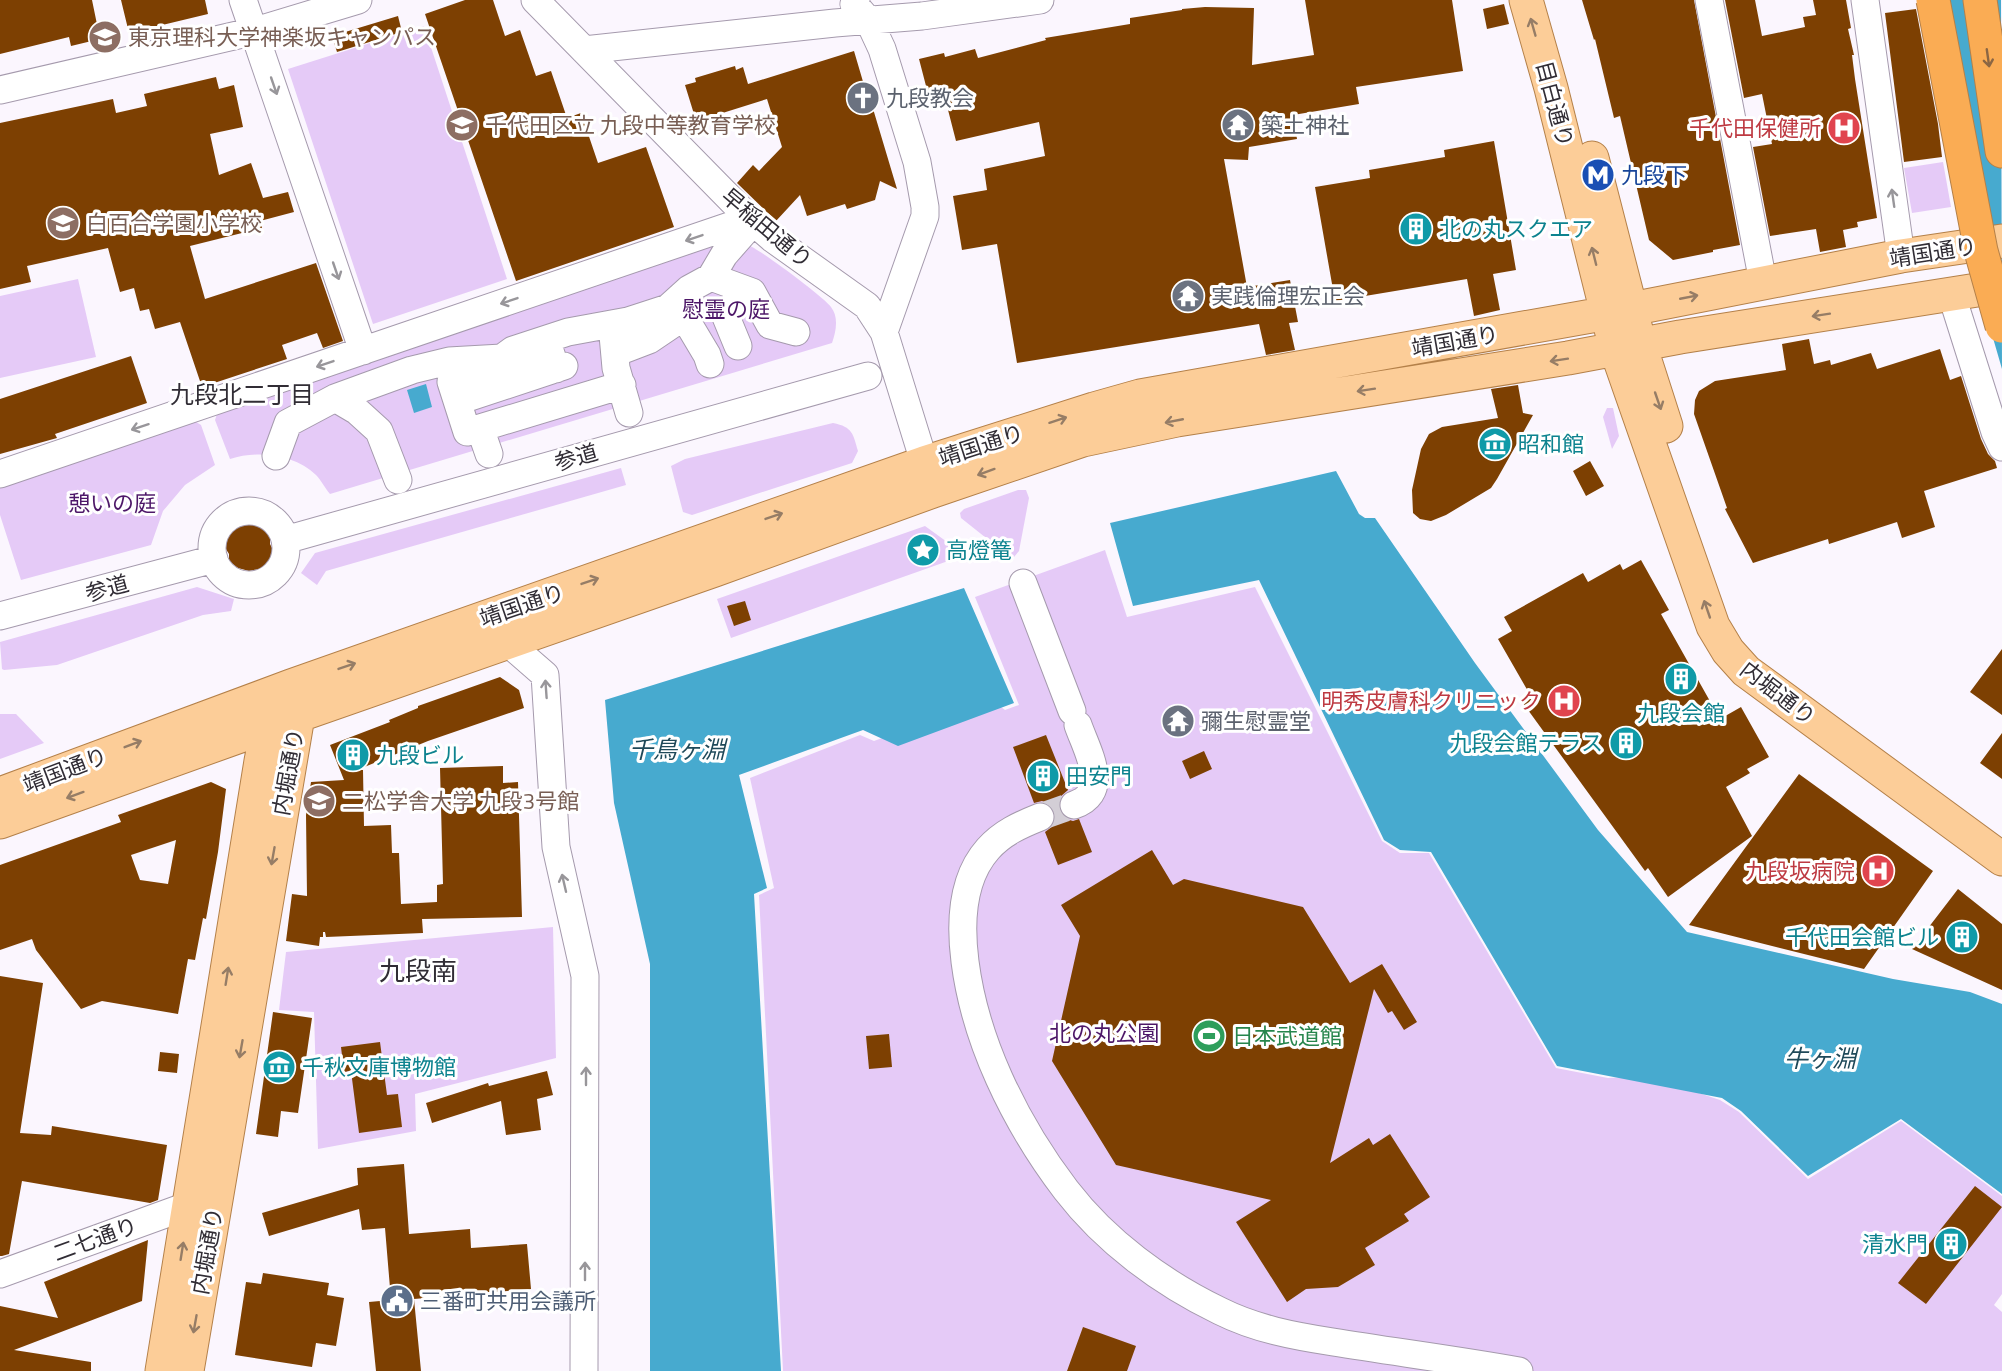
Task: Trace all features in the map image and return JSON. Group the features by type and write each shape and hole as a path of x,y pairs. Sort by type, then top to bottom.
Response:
{"highway":[{"path":"1933,0 1981,251 2002,326"},
{"path":"1953,0 2002,321"},
{"path":"1980,0 2002,151"},
{"path":"2001,0 2002,5"}],"main road":[{"name":"目白通り","path":"1526,0 1620,311"},
{"name":"目白通り","path":"1549,0 1628,347"},
{"name":"靖国通り","path":"0,794 507,642 715,570 928,477 1094,409 1140,396 1620,311 1901,256 2002,241"},
{"name":"靖国通り","path":"0,822 204,749 286,709 928,477 1177,420 2002,286"},
{"name":"内堀通り","path":"1628,347 1653,387 1734,619 1747,641 1760,656 1781,672 2002,835"},
{"name":"内堀通り","path":"1628,347 1713,626 1728,651 1746,671 2002,860"},
{"name":"内堀通り","path":"162,1371 256,794 286,709"},
{"name":"内堀通り","path":"187,1371 286,709"},
{"path":"204,749 235,749 246,756 251,764 256,794"}],"street":[{"path":"243,0 363,351"},
{"path":"0,90 255,31 358,0"},
{"name":"早稲田通り","path":"535,0 751,221 867,306 884,332 928,477"},
{"path":"584,50 862,10 922,16 1040,0"},
{"path":"1708,0 1763,282"},
{"path":"1865,0 1901,256"},
{"path":"862,10 882,49 917,162 925,207 924,216 884,332"},
{"path":"0,474 751,221"},
{"path":"615,353 649,340 679,309 689,289 711,277 724,255 751,221"},
{"path":"711,277 752,292 770,325 796,332"},
{"path":"738,346 724,312 752,292"},
{"path":"1958,292 1995,432 2002,447"},
{"path":"276,456 288,423 334,398 412,369 449,361 502,358 513,350 568,332 612,324 668,308 679,309"},
{"path":"679,309 709,360 738,346 770,325"},
{"path":"612,324 616,368 629,413"},
{"path":"548,408 521,372 452,382 467,432 548,408 622,385"},
{"name":"参道","path":"285,540 868,376"},
{"path":"334,398 357,411 379,430 398,480"},
{"path":"480,428 489,453"},
{"path":"243,512 260,513 272,519 280,528 285,540 284,560 278,571 261,583 241,584 229,579 220,571 214,559 212,548 221,524 231,516 243,512"},
{"name":"参道","path":"0,616 214,559"},
{"path":"1023,583 1075,718 1095,778 1090,795 1074,805"},
{"path":"507,642 545,675 555,847 585,976 584,1371"},
{"path":"1040,818 1010,830 986,850 976,865 965,902 964,942 972,998 982,1035 999,1078 1026,1131 1067,1192 1109,1237 1143,1265 1221,1312 1267,1329 1304,1338 1519,1371"},
{"name":"二七通り","path":"0,1274 190,1205"}],"green space":[{"path":"424,26 507,279 373,324 288,69"},
{"path":"1943,162 1951,207 1912,213 1904,168"},
{"name":"慰霊の庭","path":"724,242 745,244 754,248 791,273 826,302 834,311 836,320 832,343 330,494 316,475 287,458 252,455 230,459 215,420 218,411"},
{"path":"78,279 96,357 0,378 0,296"},
{"path":"1607,408 1613,408 1619,436 1612,449 1603,417"},
{"name":"憩いの庭","path":"193,420 201,425 215,465 185,485 163,511 151,545 21,580 0,515 0,486"},
{"path":"833,423 845,427 853,436 858,451 852,463 692,515 683,512 671,466 685,459"},
{"path":"621,468 626,485 326,571 317,585 301,573 315,553"},
{"path":"1018,490 1026,490 1029,498 1019,551 1014,557 1010,557 961,518 960,513 964,509"},
{"path":"925,526 965,555 731,638 717,599"},
{"name":"北の丸公園","path":"1105,550 1127,617 1255,587 1382,841 1400,853 1429,853 1556,1068 1608,1078 1648,1076 1720,1100 1739,1112 1808,1179 1901,1121 2002,1196 2002,1294 1994,1305 2002,1312 2002,1371 783,1371 759,895 774,888 750,778 860,735 874,741 989,698 1005,710 1019,705 975,597"},
{"path":"197,587 234,599 231,611 203,615 57,665 2,669 0,642"},
{"path":"0,714 16,714 44,743 0,759"},
{"path":"553,927 556,1058 415,1094 416,1131 318,1149 314,1012 279,1010 286,952"}],"water":[{"path":"1931,0 2001,0 2002,369 1984,307"},
{"path":"426,384 432,407 414,413 407,390"},
{"name":"牛ヶ淵","path":"1336,471 1359,514 1365,518 1375,518 1475,663 1598,830 1687,932 1893,979 1970,992 2002,1004 2002,1194 1901,1119 1808,1176 1741,1111 1722,1098 1557,1066 1431,852 1400,850 1384,840 1259,580 1133,606 1110,523"},
{"name":"千鳥ヶ淵","path":"964,588 1014,703 898,746 863,730 739,775 767,888 754,894 781,1371 650,1371 650,964 614,803 605,700"}],"building":[{"path":"0,0 92,0 100,39 71,46 69,37 0,54"},
{"path":"121,0 205,0 208,14 129,33"},
{"path":"465,0 493,0 505,36 520,30 536,76 551,71 567,118 581,113 598,163 646,147 674,227 516,281 425,14"},
{"path":"1305,0 1452,0 1463,71 1356,87 1359,104 1293,115 1297,139 1249,147 1248,160 1224,159 1247,287 1290,280 1298,322 1289,323 1295,350 1266,355 1259,324 1017,363 997,244 962,250 953,196 987,190 984,169 1045,156 1039,122 956,141 947,106 932,109 919,59 944,53 945,57 975,49 978,58 1046,40 1045,38 1130,24 1130,18 1205,7 1254,8 1252,65 1314,55"},
{"path":"1582,0 1694,0 1740,245 1673,260 1649,240 1620,116 1614,118 1595,39"},
{"path":"1725,0 1755,0 1762,36 1805,27 1803,17 1816,15 1813,0 1846,0 1855,79 1877,218 1857,222 1858,227 1843,230 1846,247 1820,252 1816,229 1770,236 1753,147 1772,144 1762,94 1744,98"},
{"path":"1504,4 1509,24 1487,29 1483,9"},
{"path":"1916,9 1942,157 1904,162 1885,13"},
{"path":"398,16 402,32 337,52 332,36"},
{"path":"854,51 897,189 880,181 875,200 847,209 845,204 807,216 800,195 776,221 737,183 753,165 759,171 782,147 767,99 713,116 715,121 698,127 685,85 696,82 695,78 735,66 736,70 743,67 748,84"},
{"path":"216,77 219,89 234,85 243,127 210,134 219,175 251,163 263,198 288,192 294,212 260,221 262,228 190,246 205,299 316,263 343,341 323,348 317,333 282,345 287,359 202,387 180,322 155,329 149,309 140,311 134,288 120,292 108,248 27,266 31,282 0,289 0,123 113,99 116,113 147,106 144,94"},
{"name":"北の丸スクエア","path":"1494,141 1516,270 1493,274 1500,310 1474,316 1467,279 1335,301 1315,187 1370,178 1369,170 1445,157 1444,150"},
{"path":"1809,339 1814,364 1830,360 1831,365 1871,353 1877,369 1940,349 1950,380 1961,376 1981,439 1997,468 1924,491 1935,527 1902,538 1897,522 1829,544 1828,539 1753,563 1725,509 1727,508 1694,414 1695,400 1699,391 1715,381 1786,370 1782,344"},
{"path":"131,356 147,403 55,434 57,438 0,454 0,399"},
{"path":"1518,385 1523,413 1533,415 1491,488 1446,515 1431,521 1420,519 1413,513 1412,490 1421,449 1429,434 1442,427 1498,418 1491,389"},
{"path":"1590,461 1604,486 1586,496 1573,471"},
{"path":"242,523 261,525 270,533 272,559 264,568 249,571 238,568 229,561 229,554 224,546 229,532"},
{"name":"九段会館テラス","path":"1641,560 1669,610 1661,614 1720,719 1741,707 1769,757 1747,769 1750,773 1726,787 1752,836 1668,897 1648,868 1645,871 1520,699 1529,693 1498,639 1512,631 1504,617 1583,573 1588,582 1620,564 1623,570"},
{"path":"745,601 751,620 734,626 727,606"},
{"path":"2002,649 2002,715 1970,692"},
{"path":"500,677 519,690 524,708 428,741 357,770 363,770 364,826 391,825 392,853 399,853 401,904 437,902 437,885 443,884 440,768 503,766 503,783 518,782 522,917 422,919 423,933 326,937 323,932 319,946 286,941 292,894 307,896 306,815 311,782 344,780 330,745 390,722 389,720 418,708 418,706"},
{"path":"2002,733 2002,779 1980,763"},
{"name":"田安門","path":"1046,735 1068,790 1060,797 1058,805 1060,812 1066,819 1073,821 1079,819 1092,852 1058,865 1045,832 1053,826 1056,819 1055,812 1049,804 1042,801 1034,803 1013,747"},
{"path":"1204,751 1212,769 1190,779 1182,761"},
{"path":"1799,774 1933,871 1864,969 1689,925"},
{"path":"211,782 226,789 206,919 203,918 195,960 188,959 178,1014 102,1001 81,1009 36,950 32,939 0,950 0,865 121,822 118,815","holes":["176,840 168,884 140,880 131,855"]},
{"name":"日本武道館","path":"1152,850 1173,885 1184,879 1303,907 1350,983 1382,964 1417,1022 1404,1030 1392,1011 1388,1013 1374,989 1330,1163 1369,1138 1373,1145 1390,1134 1430,1197 1404,1214 1409,1221 1365,1248 1375,1265 1338,1287 1306,1289 1287,1302 1236,1222 1271,1200 1116,1165 1052,1061 1080,936 1061,905"},
{"name":"千代田会館ビル","path":"1958,889 2002,924 2002,990 1912,949"},
{"path":"0,976 43,983 20,1133 51,1135 52,1126 167,1145 158,1200 150,1203 22,1181 9,1254 2,1256 0,1256"},
{"path":"273,1012 312,1018 298,1113 281,1111 278,1137 256,1134"},
{"path":"889,1034 892,1067 869,1069 866,1036"},
{"path":"380,1042 387,1095 398,1094 402,1127 359,1133 351,1071 344,1072 341,1047"},
{"path":"160,1052 179,1054 177,1073 158,1071"},
{"path":"547,1071 553,1095 537,1099 541,1130 506,1135 501,1101 432,1123 426,1103 488,1083 489,1086"},
{"name":"三番町共用会議所","path":"404,1164 409,1234 470,1229 471,1248 527,1244 531,1289 414,1299 421,1371 376,1371 369,1302 391,1300 385,1228 362,1230 359,1209 269,1236 262,1213 358,1185 357,1168"},
{"name":"清水門","path":"1975,1186 2002,1207 1926,1304 1898,1283"},
{"path":"148,1240 142,1301 14,1350 91,1362 91,1371 0,1371 0,1306 58,1318 44,1282"},
{"path":"263,1273 329,1283 327,1295 344,1298 336,1346 316,1343 312,1367 235,1355 246,1282 261,1284"},
{"path":"1083,1327 1136,1346 1127,1371 1067,1371"}],"tunnel":[{"path":"1040,817 1074,805"}],"place":[{"name":"東京理科大学神楽坂キャンパス","path":"105,37"},
{"name":"九段教会","path":"863,98"},
{"name":"千代田区立 九段中等教育学校","path":"462,125"},
{"name":"築土神社","path":"1238,125"},
{"name":"千代田保健所","path":"1844,128"},
{"name":"九段下","path":"1598,175"},
{"name":"白百合学園小学校","path":"63,223"},
{"name":"北の丸スクエア","path":"1416,229"},
{"name":"実践倫理宏正会","path":"1188,296"},
{"name":"昭和館","path":"1495,444"},
{"name":"高燈篭","path":"923,550"},
{"name":"九段会館","path":"1681,679"},
{"name":"明秀皮膚科クリニック","path":"1564,701"},
{"name":"彌生慰霊堂","path":"1178,721"},
{"name":"九段会館テラス","path":"1626,743"},
{"name":"九段ビル","path":"353,755"},
{"name":"田安門","path":"1043,776"},
{"name":"二松学舎大学 九段3号館","path":"319,801"},
{"name":"九段坂病院","path":"1878,871"},
{"name":"千代田会館ビル","path":"1962,937"},
{"name":"日本武道館","path":"1209,1036"},
{"name":"千秋文庫博物館","path":"279,1067"},
{"name":"清水門","path":"1951,1244"},
{"name":"三番町共用会議所","path":"397,1301"}],"district":[{"name":"九段北二丁目","path":"242,394"},
{"name":"九段南","path":"418,970"}]}
